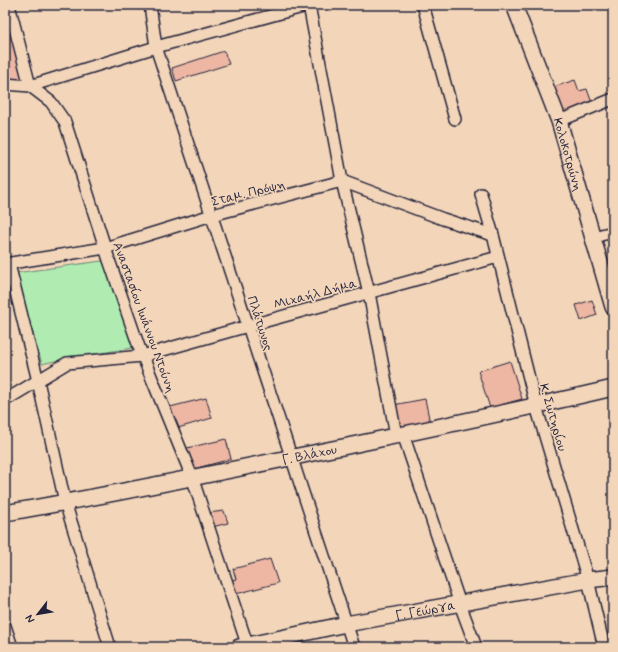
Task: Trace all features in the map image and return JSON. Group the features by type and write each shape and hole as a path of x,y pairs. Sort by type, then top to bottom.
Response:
{"street":[{"path":"9,5 30,86"},
{"name":"Πλάτωνος","path":"150,5 156,47 354,647"},
{"path":"5,84 30,86 45,80 156,47 309,5 342,181 369,293 400,435 476,647"},
{"path":"423,5 455,119"},
{"name":"Κολοκοτρώνη","path":"514,5 558,122 613,307"},
{"name":"Αναστασίου Ιωάννου Ντούνη","path":"30,86 51,102 65,122 105,248 142,356 192,477 245,646"},
{"path":"558,122 613,99"},
{"path":"342,181 443,219 493,235"},
{"name":"Σταμ. Πρόψη","path":"7,264 105,248 212,215 342,181"},
{"name":"Κ. Σωτηρίου","path":"481,194 493,235 536,406 588,580 604,647"},
{"path":"593,237 613,232"},
{"name":"Μιχαήλ Δήμα","path":"5,398 38,381 67,363 142,356 498,257"},
{"path":"7,264 38,381 66,502 110,647"},
{"name":"Γ. Βλάχου","path":"5,513 400,435 613,388"},
{"name":"Γ. Γεώργα","path":"245,646 346,624 588,580 613,577"},
{"path":"5,626 12,647"}],"green space":[{"path":"109,260 139,347 68,358 42,364 15,273"}],"building":[{"path":"10,30 25,80 5,79 5,31"},
{"path":"224,51 229,64 176,81 172,68"},
{"path":"575,80 579,91 587,89 593,106 565,116 554,87"},
{"path":"592,300 597,315 581,321 576,305"},
{"path":"510,361 522,399 490,408 478,371"},
{"path":"206,398 212,418 178,428 170,407"},
{"path":"425,399 430,423 397,429 393,405"},
{"path":"226,439 231,459 193,469 187,448"},
{"path":"224,511 228,523 212,527 208,513"},
{"path":"270,559 278,583 232,595 228,581 236,579 233,569"}]}
